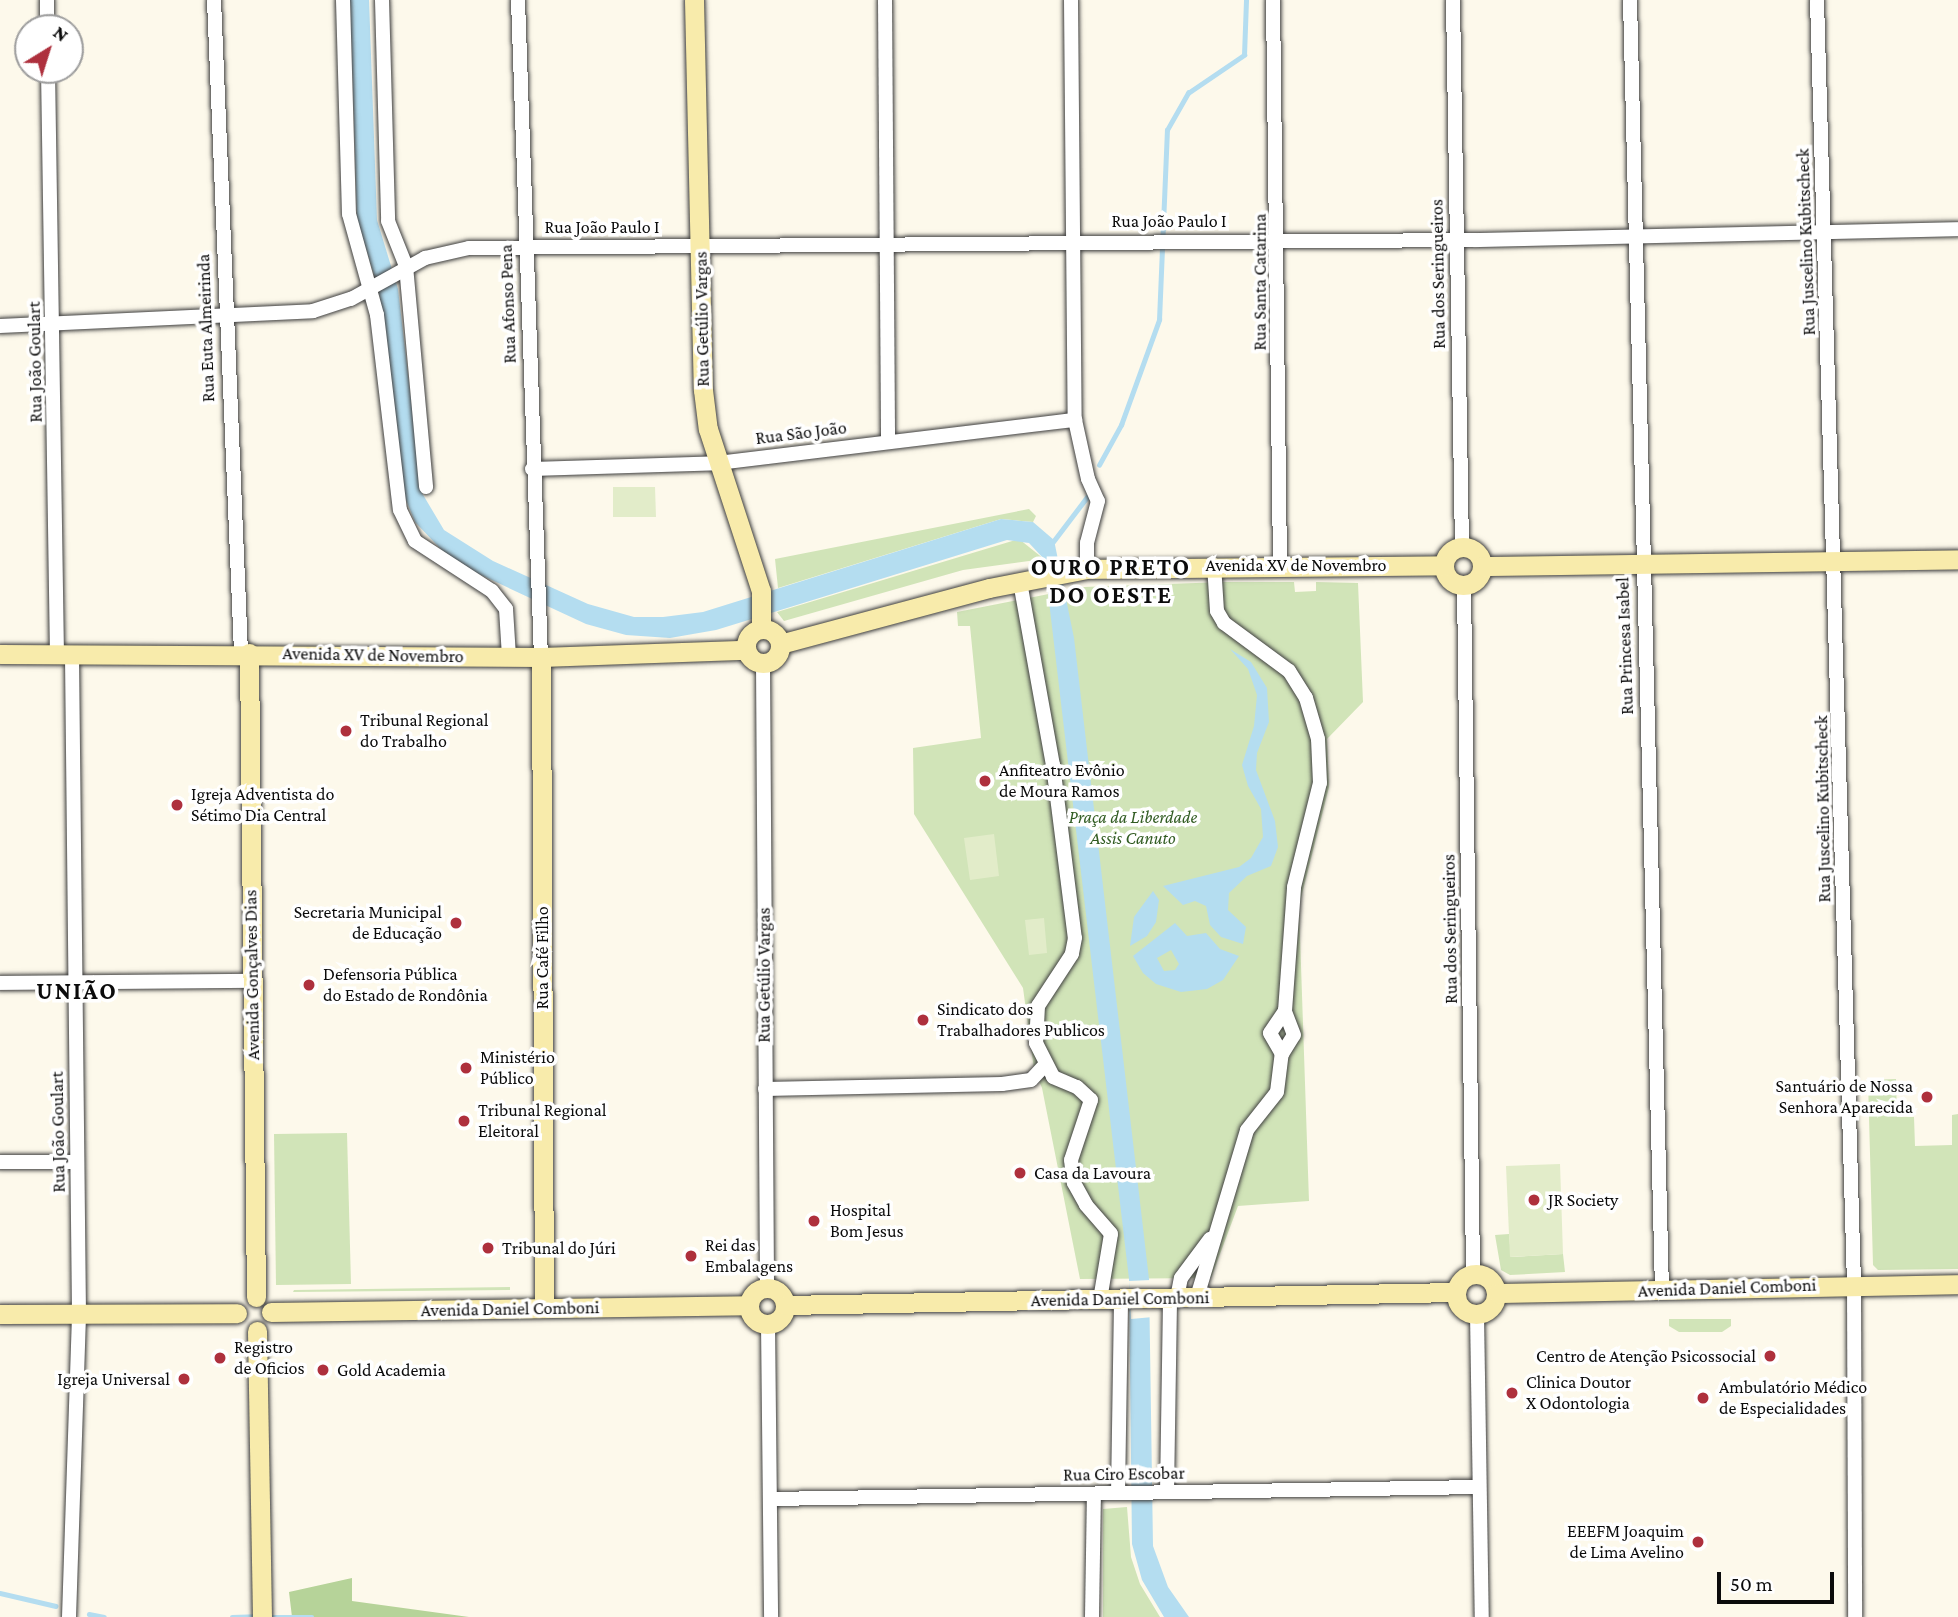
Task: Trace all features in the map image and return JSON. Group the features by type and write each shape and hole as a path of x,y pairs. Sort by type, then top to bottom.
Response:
{"street":[{"name":"Rua Euta Almeirinda","path":"215,0 224,318 245,653"},
{"path":"343,0 349,214 387,278 377,315 400,510 415,541 492,592 506,609 509,657"},
{"path":"382,0 387,278 426,487"},
{"name":"Rua Afonso Pena","path":"518,0 532,469 540,608"},
{"name":"Rua Getúlio Vargas","path":"694,0 704,390 718,463 745,531 761,591 762,623"},
{"path":"885,0 888,442"},
{"path":"1071,0 1075,421 1087,479 1098,501 1087,543 1087,569"},
{"name":"Rua Santa Catarina","path":"1273,0 1279,240 1280,564"},
{"name":"Rua dos Seringueiros","path":"1453,0 1462,547"},
{"name":"Rua Princesa Isabel","path":"1630,0 1641,562 1662,1290"},
{"name":"Rua Juscelino Kubitscheck","path":"1817,0 1836,561 1854,1285 1855,1617"},
{"name":"Rua João Goulart","path":"48,84 75,981 79,1314 69,1613"},
{"name":"Rua João Paulo I","path":"0,327 224,318 313,311 456,250 1074,240 1457,240 1958,229"},
{"name":"Rua São João","path":"532,469 718,463 1075,421"},
{"path":"1462,547 1478,554 1482,566 1479,577 1464,585 1452,582 1444,565 1451,551 1462,547"},
{"path":"1482,566 1958,559"},
{"name":"Avenida XV de Novembro","path":"779,644 1020,582 1087,569 1280,564 1444,565"},
{"path":"1174,1298 1216,1231 1247,1130 1277,1092 1282,1054 1294,1035 1285,1011 1294,887 1320,783 1318,739 1306,698 1289,671 1224,623 1217,611 1214,565"},
{"path":"1020,582 1053,765 1074,927 1072,954 1042,997 1034,1023 1044,1066 1053,1077 1077,1087 1091,1100 1071,1160 1074,1182 1086,1205 1111,1234 1100,1300"},
{"name":"Rua dos Seringueiros","path":"1464,585 1474,1273"},
{"name":"Rua Café Filho","path":"540,608 544,1308"},
{"path":"762,623 774,634 779,644 777,655 763,663 754,660 746,650 750,634 762,623"},
{"name":"Avenida XV de Novembro","path":"0,654 245,653 541,657 746,650"},
{"name":"Avenida Gonçalves Dias","path":"245,653 256,1297"},
{"name":"Rua Getúlio Vargas","path":"763,663 767,1288"},
{"path":"0,983 251,981"},
{"path":"1282,1054 1270,1033 1285,1011"},
{"path":"765,1089 1002,1084 1031,1080 1044,1066"},
{"path":"0,1162 77,1162"},
{"path":"1161,1492 1174,1298 1181,1278 1216,1231"},
{"path":"1474,1273 1487,1276 1497,1293 1493,1305 1477,1314 1464,1310 1456,1292 1461,1280 1474,1273"},
{"name":"Avenida Daniel Comboni","path":"1497,1293 1958,1284"},
{"path":"767,1288 781,1295 785,1305 782,1315 768,1323 755,1318 749,1305 754,1293 767,1288"},
{"name":"Avenida Daniel Comboni","path":"785,1305 1456,1292"},
{"path":"256,1297 268,1304 271,1312 269,1322 257,1331 241,1325 237,1312 241,1303 256,1297"},
{"path":"1124,1493 1125,1299"},
{"name":"Avenida Daniel Comboni","path":"271,1312 749,1305"},
{"path":"0,1314 237,1312"},
{"path":"1477,1314 1482,1617"},
{"path":"768,1323 771,1617"},
{"path":"257,1331 262,1611"},
{"name":"Rua Ciro Escobar","path":"770,1499 1479,1487"},
{"path":"1092,1617 1094,1494"}],"green space":[{"path":"613,487 655,487 656,517 613,517"},
{"path":"1029,509 1036,516 1033,522 1001,519 778,588 775,559"},
{"path":"1019,539 1044,559 963,570 784,621 777,612"},
{"name":"Praça da Liberdade Assis Canuto","path":"1294,582 1295,592 1316,591 1316,582 1358,583 1363,702 1327,739 1329,787 1299,906 1309,1201 1238,1206 1211,1278 1080,1279 1042,1088 1034,1069 1023,988 914,814 913,748 981,738 970,626 958,626 957,612 1084,587"},
{"path":"994,834 999,876 970,880 964,838"},
{"path":"1044,918 1047,953 1029,955 1025,920"},
{"path":"1896,1079 1897,1117 1914,1117 1915,1146 1952,1145 1952,1115 1958,1114 1958,1269 1878,1270 1873,1265 1868,1080"},
{"path":"347,1133 351,1284 276,1285 274,1134"},
{"name":"JR Society","path":"1560,1164 1563,1254 1510,1257 1506,1166"},
{"path":"1509,1234 1511,1257 1563,1254 1565,1272 1510,1275 1501,1270 1495,1235"},
{"path":"510,1287 510,1290 293,1292 294,1290"},
{"path":"1669,1319 1731,1319 1731,1326 1722,1332 1679,1332 1669,1326"},
{"path":"1127,1507 1131,1557 1140,1584 1160,1617 1103,1617 1103,1509"},
{"path":"352,1578 352,1601 469,1617 292,1617 289,1592"}],"water":[{"path":"350,0 369,0 377,220 398,289 422,493 444,530 493,561 588,604 634,617 703,612 1001,519 1033,522 1054,540 1074,638 1149,1279 1153,1546 1168,1587 1189,1617 1164,1617 1142,1580 1132,1544 1129,1279 1044,559 1029,543 1007,540 716,630 670,638 626,635 586,624 453,562 415,522 402,490 379,291 357,220"},
{"path":"1230,649 1251,662 1267,688 1269,722 1257,753 1256,770 1275,821 1278,847 1271,866 1247,876 1229,893 1228,910 1246,927 1243,944 1221,937 1210,925 1206,906 1195,901 1183,905 1163,886 1239,867 1251,858 1263,837 1261,809 1248,786 1242,765 1254,726 1257,695 1248,669"},
{"path":"1153,891 1159,900 1156,922 1147,936 1130,946 1134,917"},
{"path":"1175,923 1187,936 1206,933 1220,949 1239,956 1223,980 1207,989 1181,992 1156,984 1143,973 1133,956","holes":["1171,950 1179,964 1175,970 1164,971 1157,958"]}],"pier":[{"path":"1151,1280 1153,1317 1131,1319 1129,1281"}],"waterway":[{"path":"1099,465 1121,425 1159,320 1167,130 1188,93 1244,55 1246,0"},
{"path":"1052,543 1087,497"},
{"path":"0,1593 56,1606"},
{"path":"89,1614 104,1617"},
{"path":"232,1617 258,1616"},
{"path":"267,1617 312,1617"}],"place":[{"name":"Tribunal Regional do Trabalho","path":"346,731"},
{"name":"Anfiteatro Evônio de Moura Ramos","path":"985,781"},
{"name":"Igreja Adventista do Sétimo Dia Central","path":"177,805"},
{"name":"Secretaria Municipal de Educação","path":"456,923"},
{"name":"Defensoria Pública do Estado de Rondônia","path":"309,985"},
{"name":"Sindicato dos Trabalhadores Publicos","path":"923,1020"},
{"name":"Ministério Público","path":"466,1068"},
{"name":"Santuário de Nossa Senhora Aparecida","path":"1927,1097"},
{"name":"Tribunal Regional Eleitoral","path":"464,1121"},
{"name":"Casa da Lavoura","path":"1020,1173"},
{"name":"JR Society","path":"1534,1200"},
{"name":"Hospital Bom Jesus","path":"814,1221"},
{"name":"Tribunal do Júri","path":"488,1248"},
{"name":"Rei das Embalagens","path":"691,1256"},
{"name":"Centro de Atenção Psicossocial","path":"1770,1356"},
{"name":"Registro de Oficios","path":"220,1358"},
{"name":"Gold Academia","path":"323,1370"},
{"name":"Igreja Universal","path":"184,1379"},
{"name":"Clinica Doutor X Odontologia","path":"1512,1393"},
{"name":"Ambulatório Médico de Especialidades","path":"1703,1398"},
{"name":"EEEFM Joaquim de Lima Avelino","path":"1698,1542"}],"district":[{"name":"OURO PRETO DO OESTE","path":"1111,581"},
{"name":"UNIÃO","path":"77,991"}]}
